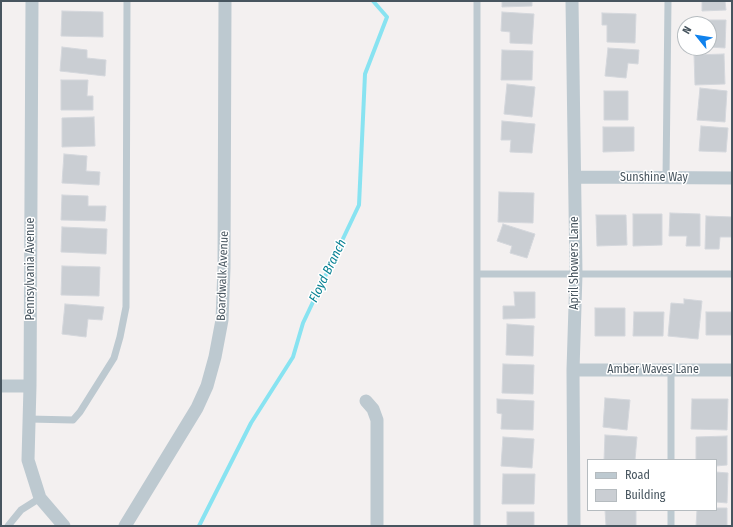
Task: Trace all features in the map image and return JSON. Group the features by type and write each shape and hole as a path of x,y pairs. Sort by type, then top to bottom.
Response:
{"street":[{"name":"Pennsylvania Avenue","path":"32,1 30,386 28,460 40,498 64,526"},
{"name":"Boardwalk Avenue","path":"125,526 197,408 215,357 222,320 224,268 225,1"},
{"name":"April Showers Lane","path":"572,1 576,274 573,370 574,526"},
{"name":"Sunshine Way","path":"575,177 732,178"},
{"name":"Amber Waves Lane","path":"573,370 732,370"},
{"path":"1,386 30,386"},
{"path":"366,401 374,409 377,420 377,526"}],"lane":[{"path":"29,419 73,420 80,412 114,358 120,337 126,307 127,1"},
{"path":"476,1 478,274 477,526"},
{"path":"666,178 668,1"},
{"path":"478,274 732,274"},
{"path":"671,370 671,459"},
{"path":"8,526 21,510 40,498"},
{"path":"670,511 670,526"}],"building":[{"path":"502,1 532,1 532,6 502,7"},
{"path":"702,1 725,1 726,10 702,11"},
{"path":"62,11 103,12 103,37 61,36"},
{"path":"502,12 534,14 532,44 510,43 510,32 501,31"},
{"path":"602,13 636,14 635,43 607,42 607,25 602,25"},
{"path":"717,20 726,20 725,48 717,48"},
{"path":"62,47 87,50 87,58 106,60 105,76 60,71"},
{"path":"608,48 639,50 638,64 628,63 626,78 605,76"},
{"path":"502,50 533,51 532,80 501,80"},
{"path":"717,54 724,54 725,84 695,85 694,56 717,56"},
{"path":"61,80 88,80 87,96 93,96 93,110 61,110"},
{"path":"507,84 535,87 532,117 504,114"},
{"path":"700,88 727,91 725,122 697,120"},
{"path":"604,91 628,91 628,120 604,120"},
{"path":"94,117 95,146 62,147 62,118"},
{"path":"502,121 535,124 532,153 510,152 511,140 501,140"},
{"path":"701,126 728,128 726,152 699,151"},
{"path":"603,127 634,127 634,151 603,152"},
{"path":"64,154 87,156 86,171 100,172 99,185 62,183"},
{"path":"499,192 534,193 533,223 498,222"},
{"path":"62,195 88,196 88,206 106,206 105,221 61,220"},
{"path":"670,213 700,214 700,246 686,246 687,236 669,236"},
{"path":"633,214 662,214 662,245 633,246"},
{"path":"596,215 626,215 627,245 597,246"},
{"path":"706,216 732,217 732,237 720,237 719,249 705,249"},
{"path":"503,224 535,234 527,258 510,253 512,246 497,241"},
{"path":"62,227 107,229 106,254 61,252"},
{"path":"62,266 100,267 99,296 61,295"},
{"path":"514,292 535,292 535,318 503,319 503,306 515,306"},
{"path":"684,299 702,301 698,339 668,336 671,303 684,304"},
{"path":"65,304 104,307 102,320 88,319 86,337 62,334"},
{"path":"595,308 625,308 625,336 595,336"},
{"path":"634,312 664,312 663,336 633,336"},
{"path":"706,312 732,312 732,335 706,335"},
{"path":"507,324 534,326 533,356 506,355"},
{"path":"503,364 534,365 533,394 502,393"},
{"path":"605,398 630,400 627,430 603,427"},
{"path":"497,399 534,401 533,430 501,429 502,414 497,413"},
{"path":"692,399 728,399 727,430 691,429"},
{"path":"605,435 637,437 635,459 604,459"},
{"path":"727,436 727,465 717,466 717,459 696,459 696,437"},
{"path":"503,437 534,439 532,468 501,466"},
{"path":"717,472 728,473 727,503 717,502"},
{"path":"503,474 535,474 534,504 502,504"},
{"path":"717,508 727,508 727,526 696,526 697,511 717,511"},
{"path":"605,511 636,511 636,526 606,526"},
{"path":"507,512 534,512 534,526 507,526"}],"waterway":[{"name":"Floyd Branch","path":"199,526 251,423 293,357 303,323 359,205 365,74 387,17 373,1"}]}
